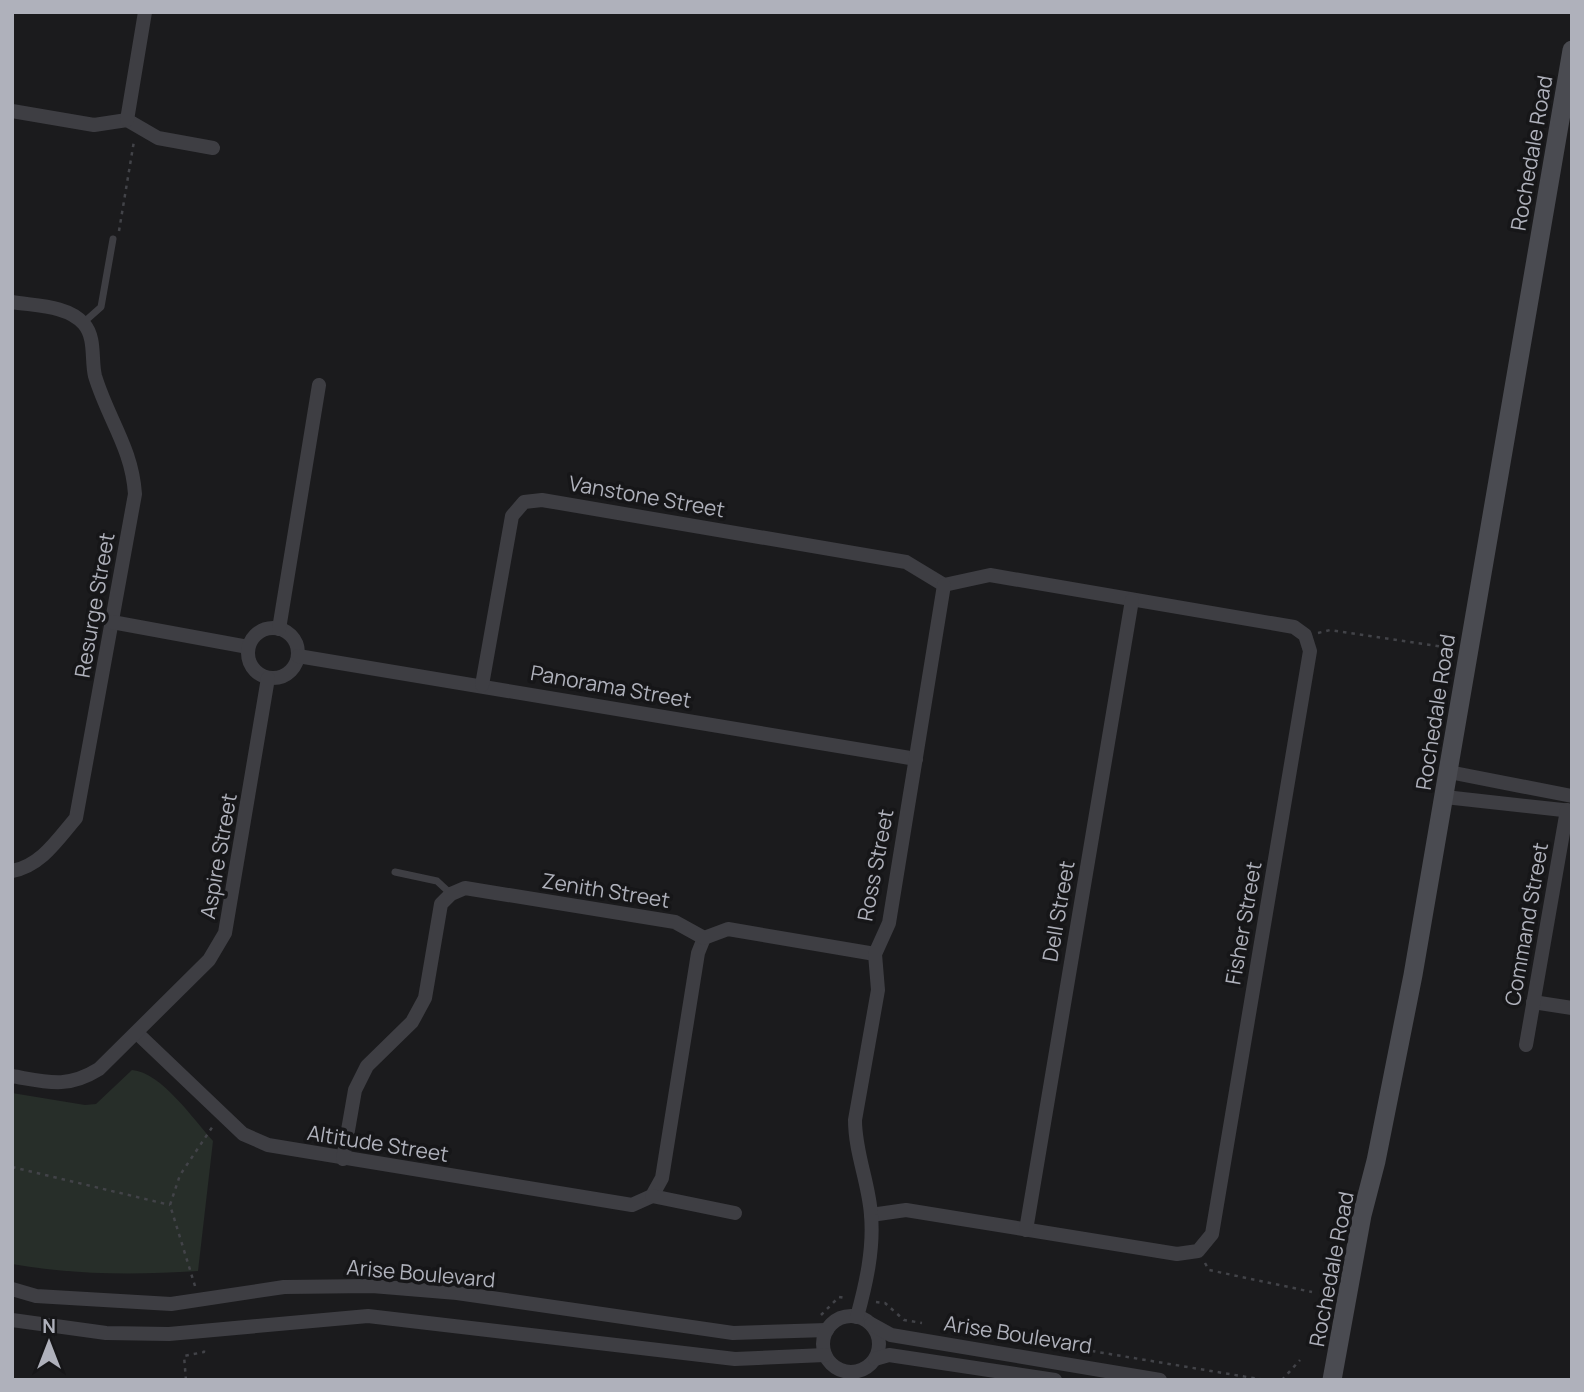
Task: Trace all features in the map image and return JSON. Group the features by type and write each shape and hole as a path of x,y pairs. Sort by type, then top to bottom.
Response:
{"main road":[{"name":"Rochedale Road","path":"1332,1380 1362,1215 1376,1161 1413,975 1572,50"}],"street":[{"path":"132,122 145,12"},
{"path":"12,111 94,125 132,122 158,138 214,148"},
{"path":"12,302 70,312 83,323"},
{"name":"Resurge Street","path":"12,871 26,869 51,849 76,818 135,494 130,456 94,373 91,340 83,323"},
{"path":"279,628 319,385"},
{"name":"Vanstone Street","path":"482,685 512,516 524,502 542,500 906,562 944,585"},
{"path":"944,585 990,576 1294,627 1305,635"},
{"name":"Ross Street","path":"857,1317 869,1264 871,1215 855,1137 855,1120 878,990 875,954 889,923 944,585"},
{"name":"Dell Street","path":"1026,1230 1132,600"},
{"path":"112,622 248,647"},
{"path":"279,628 294,639 298,656 291,671 277,678 268,678 252,667 248,647 260,632 279,628"},
{"name":"Fisher Street","path":"1198,1251 1212,1234 1310,651 1305,635"},
{"name":"Panorama Street","path":"298,656 916,759"},
{"name":"Aspire Street","path":"12,1076 61,1084 81,1081 99,1069 209,960 226,933 268,678"},
{"path":"1449,772 1570,806"},
{"path":"1445,797 1570,806"},
{"name":"Command Street","path":"1526,1045 1570,806"},
{"name":"Zenith Street","path":"451,894 465,888 675,922 704,938"},
{"path":"343,1159 355,1090 361,1078 368,1066 412,1022 425,998 440,904 451,894"},
{"path":"652,1196 662,1178 698,953 704,938 728,929 875,954"},
{"path":"1534,1002 1572,1008"},
{"name":"Altitude Street","path":"137,1033 243,1134 268,1145 632,1205 652,1196 735,1213"},
{"path":"871,1215 906,1210 1177,1254 1198,1251"},
{"name":"Arise Boulevard","path":"12,1289 36,1296 157,1303 284,1287 372,1286 457,1293 733,1333 827,1330"},
{"path":"12,1321 106,1333 203,1333 288,1321 368,1316 735,1359 825,1355"},
{"path":"857,1317 871,1324 879,1340 875,1359 864,1369 848,1376 835,1367 825,1355 827,1330 840,1318 857,1317"},
{"name":"Arise Boulevard","path":"871,1324 891,1335 1160,1380"},
{"name":"Arise Boulevard","path":"875,1359 889,1355 1055,1380"}],"lane":[{"path":"83,323 101,307 113,239"},
{"path":"395,872 437,881 451,894"}],"path":[{"path":"113,239 121,227 132,122"},
{"path":"1305,635 1330,631 1468,651"},
{"path":"201,1299 191,1279 170,1205 180,1175 208,1132 222,1116"},
{"path":"12,1167 170,1205"},
{"path":"1198,1251 1209,1270 1312,1292"},
{"path":"186,1380 184,1356 204,1352 203,1333"},
{"path":"1282,1380 1300,1360"}],"shaded area":[{"path":"132,1070 154,1079 165,1088 213,1141 198,1271 105,1273 12,1264 12,1093 85,1105 96,1104"}]}
